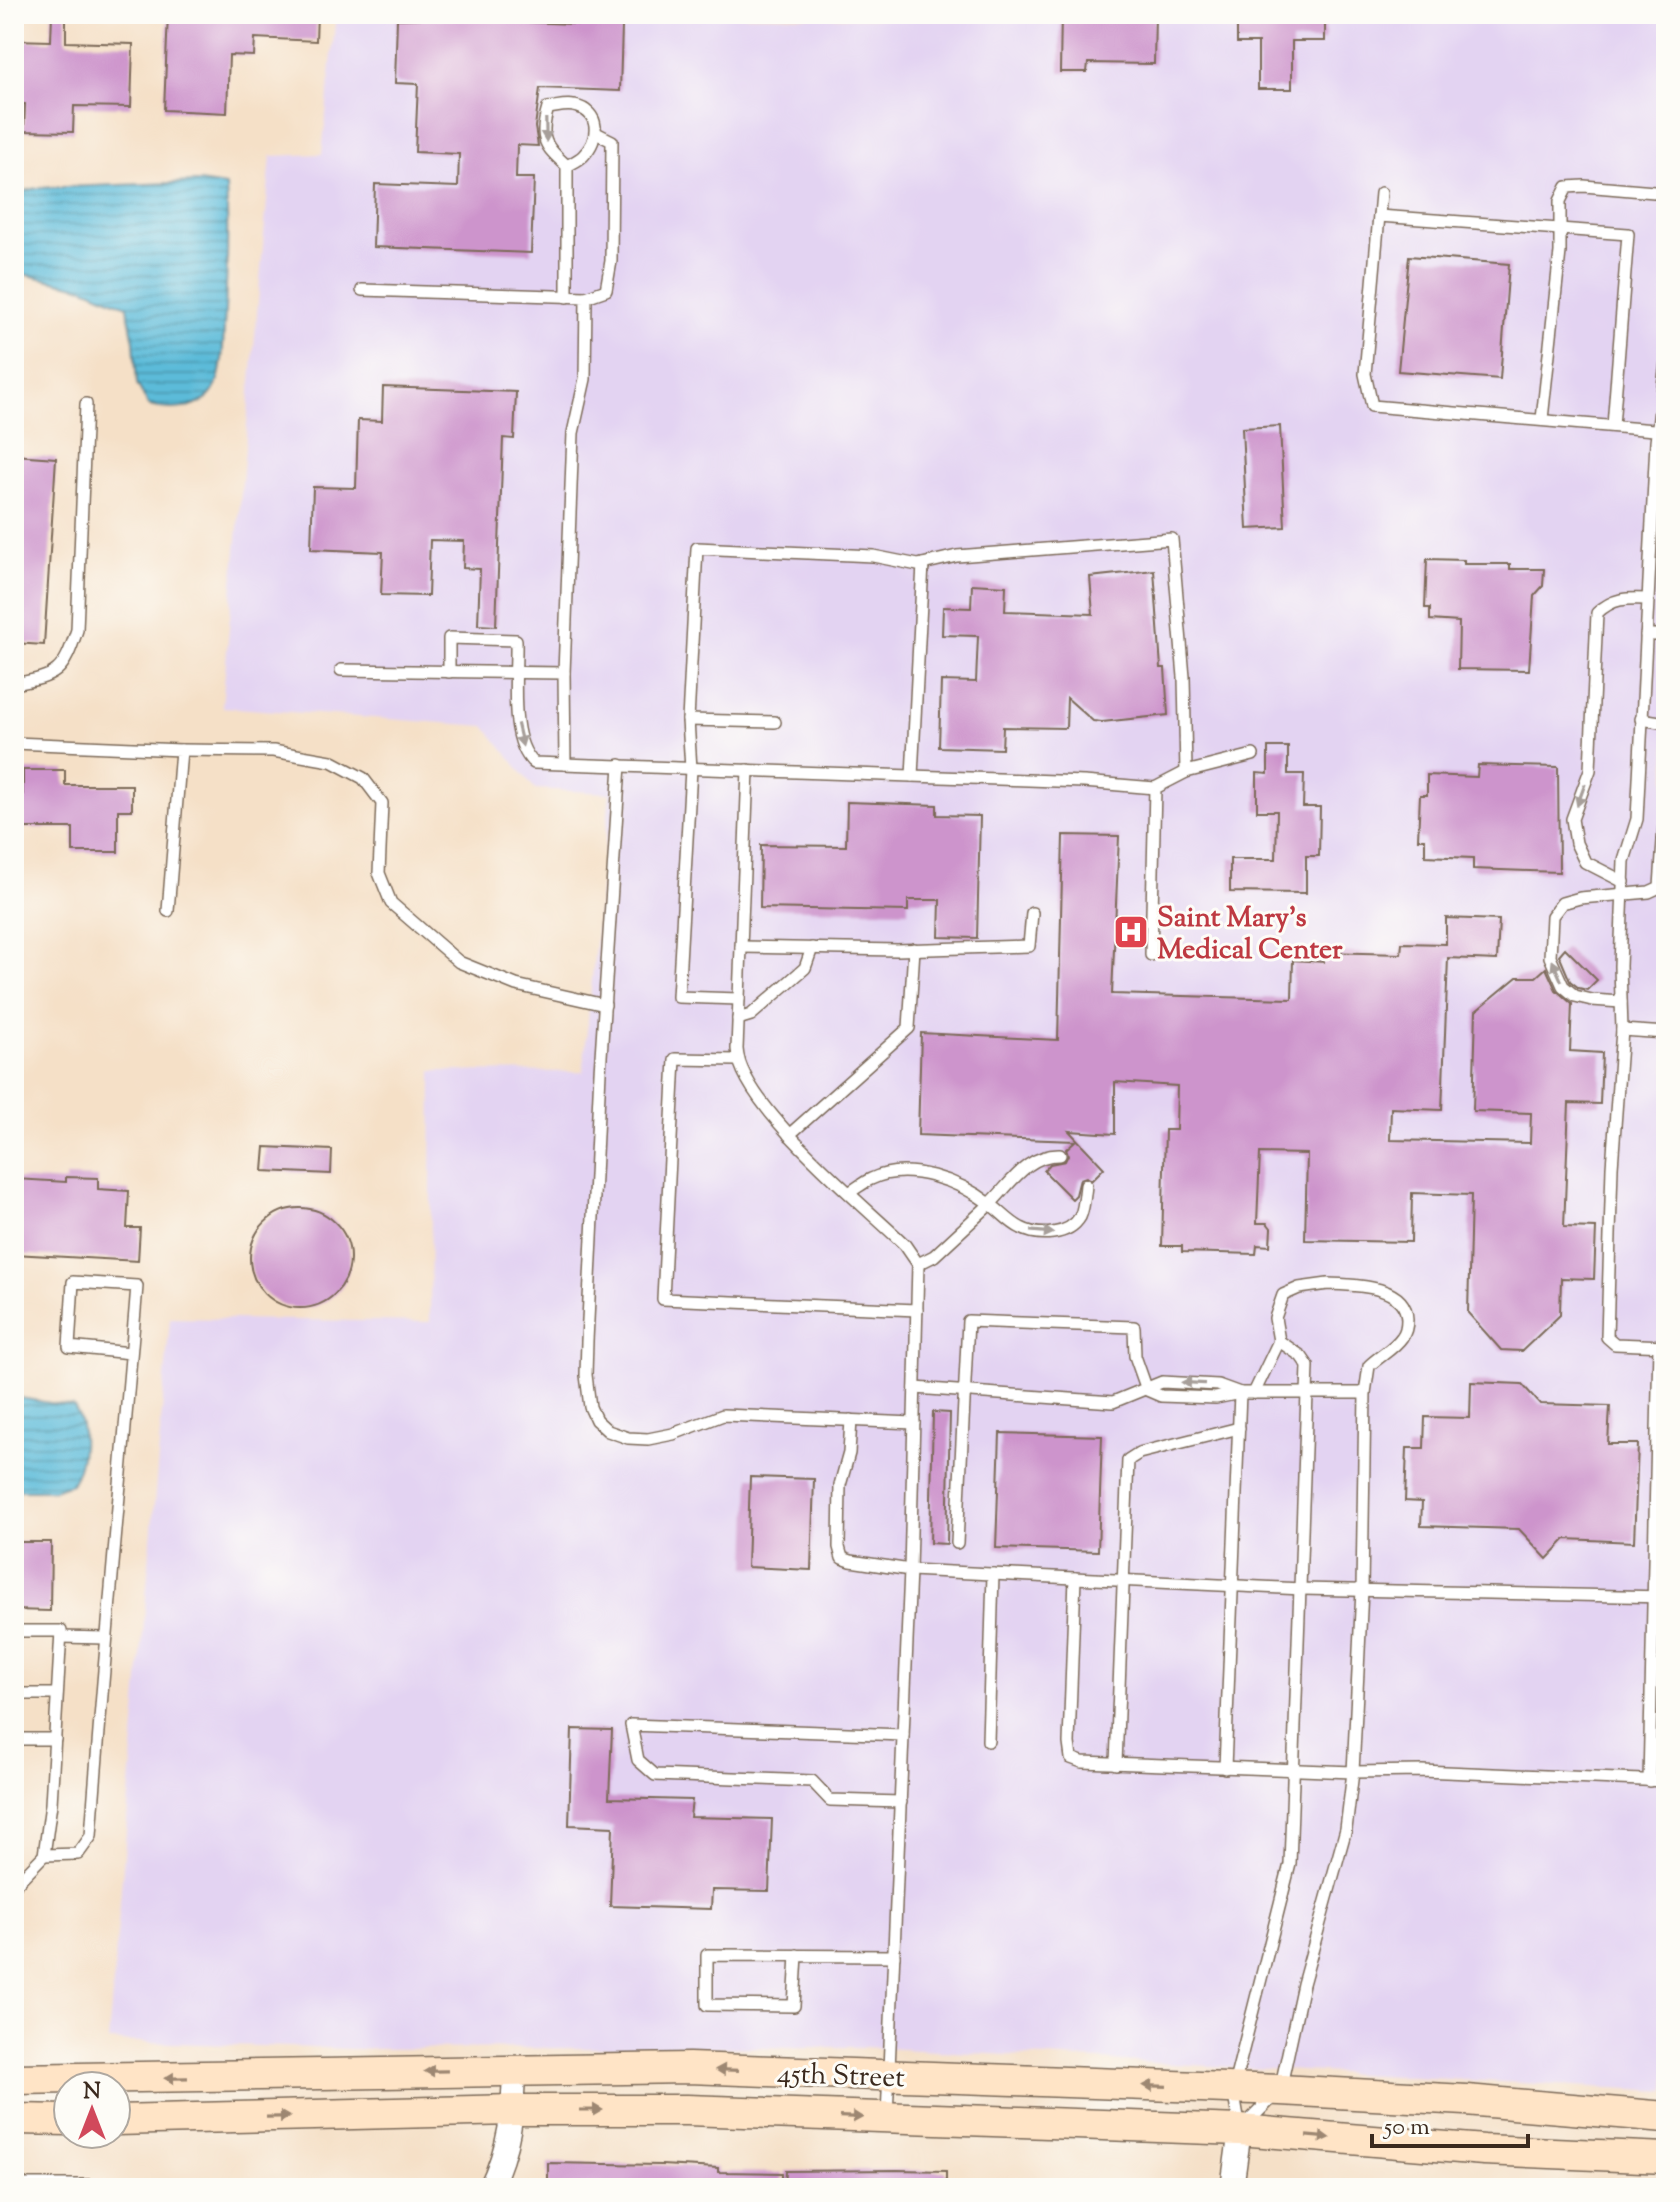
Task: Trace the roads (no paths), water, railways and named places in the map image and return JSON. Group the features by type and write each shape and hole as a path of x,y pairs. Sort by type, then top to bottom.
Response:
{"main road":[{"name":"45th Street","path":"14,2079 689,2068 1280,2090 1466,2100 1666,2117"},
{"name":"45th Street","path":"132,2120 513,2110 687,2110 1240,2130 1484,2150 1666,2158"},
{"path":"14,2119 52,2120"}],"street":[{"path":"490,2188 508,2147 514,2069"},
{"path":"1232,2188 1240,2130"}],"lane":[{"path":"567,166 584,155 596,133 595,119 586,110 572,105 548,108 542,128 547,149 567,166 567,297"},
{"path":"362,290 586,297 606,290 611,261 612,141 596,133"},
{"path":"1542,419 1560,252 1560,201 1567,187 1666,193"},
{"path":"1381,193 1365,374 1372,406 1662,431"},
{"path":"1379,216 1628,234 1613,426"},
{"path":"565,764 564,673 573,433 585,379 586,297"},
{"path":"1649,1781 1663,1346 1615,1344 1607,1337 1612,1167 1622,1030 1624,861 1637,819 1641,719 1645,700 1647,599 1666,362"},
{"path":"14,684 47,678 67,659 77,630 86,404"},
{"path":"739,999 678,997 691,769 688,720 697,548 873,556 923,564 957,556 1172,539 1184,677 1186,772"},
{"path":"912,776 923,564"},
{"path":"1647,599 1623,598 1608,602 1597,613 1590,770 1572,819 1576,843 1585,862 1623,888 1649,892 1660,887 1666,795"},
{"path":"1646,635 1666,635"},
{"path":"449,672 449,638 516,640 517,733 526,756 534,763 1084,782 1155,788 1186,772 1253,755"},
{"path":"341,670 564,673"},
{"path":"1641,719 1666,723"},
{"path":"688,720 775,722"},
{"path":"14,743 273,751 331,761 363,778 382,803 379,873 391,903 459,962 516,985 605,1005"},
{"path":"168,911 181,750"},
{"path":"620,765 586,1375 590,1407 596,1420 608,1431 628,1438 648,1439 673,1434 723,1415 914,1423"},
{"path":"748,770 737,1060 755,1094 789,1135 905,1245 918,1264 910,1570 887,2118"},
{"path":"1151,955 1155,788"},
{"path":"1621,1002 1575,996 1563,986 1550,957 1552,916 1562,903 1580,898 1603,898 1623,888"},
{"path":"741,947 914,949 1029,946 1032,913"},
{"path":"738,1019 751,1015 805,968 812,948"},
{"path":"789,1135 909,1028 914,949"},
{"path":"1622,1030 1666,1033"},
{"path":"737,1060 675,1059 663,1299 917,1310"},
{"path":"918,1264 934,1256 990,1204 1026,1165 1047,1155 1060,1155"},
{"path":"850,1192 874,1177 903,1173 933,1175 973,1191 1020,1228 1039,1233 1057,1233 1080,1216 1086,1185"},
{"path":"44,1855 78,1854 91,1836 105,1638 131,1353 137,1286 73,1282 69,1347 131,1353"},
{"path":"1240,2130 1280,2090 1303,1984 1346,1829 1353,1772 1362,1590 1367,1423 1365,1393 1369,1366 1404,1335 1406,1311 1400,1300 1386,1292 1358,1285 1328,1284 1299,1288 1283,1295 1275,1318 1279,1341 1254,1393"},
{"path":"957,1543 968,1321 1134,1327 1135,1356 1147,1390"},
{"path":"1240,2130 1233,2089 1290,1864 1308,1366 1301,1356 1279,1341"},
{"path":"915,1388 964,1389 1113,1402 1147,1390 1161,1396 1202,1398 1240,1393 1365,1393"},
{"path":"1225,1768 1240,1393"},
{"path":"851,1420 849,1453 840,1485 839,1547 842,1558 910,1570 1302,1589 1666,1597"},
{"path":"1116,1764 1128,1460 1139,1453 1239,1428"},
{"path":"988,1741 993,1574"},
{"path":"1075,1578 1069,1743 1071,1758 1082,1762 1666,1781"},
{"path":"14,1631 61,1631 51,1804 44,1855 14,1886"},
{"path":"61,1637 105,1638"},
{"path":"14,1694 57,1694"},
{"path":"901,1802 830,1800 812,1781 655,1775 638,1760 631,1725 903,1735"},
{"path":"14,1739 55,1739"},
{"path":"797,1955 794,2006 707,2005 707,1955 797,1955 894,1956"},
{"path":"14,2185 113,2185 117,2188"}],"water":[{"path":"199,182 226,186 227,274 220,374 210,396 194,406 166,409 149,406 137,384 134,341 127,306 85,288 23,274 14,266 14,197 37,188"},
{"path":"14,1397 74,1407 81,1425 82,1446 79,1466 71,1484 54,1490 14,1490"}],"place":[{"name":"Saint Mary's Medical Center","path":"1131,932"}]}
